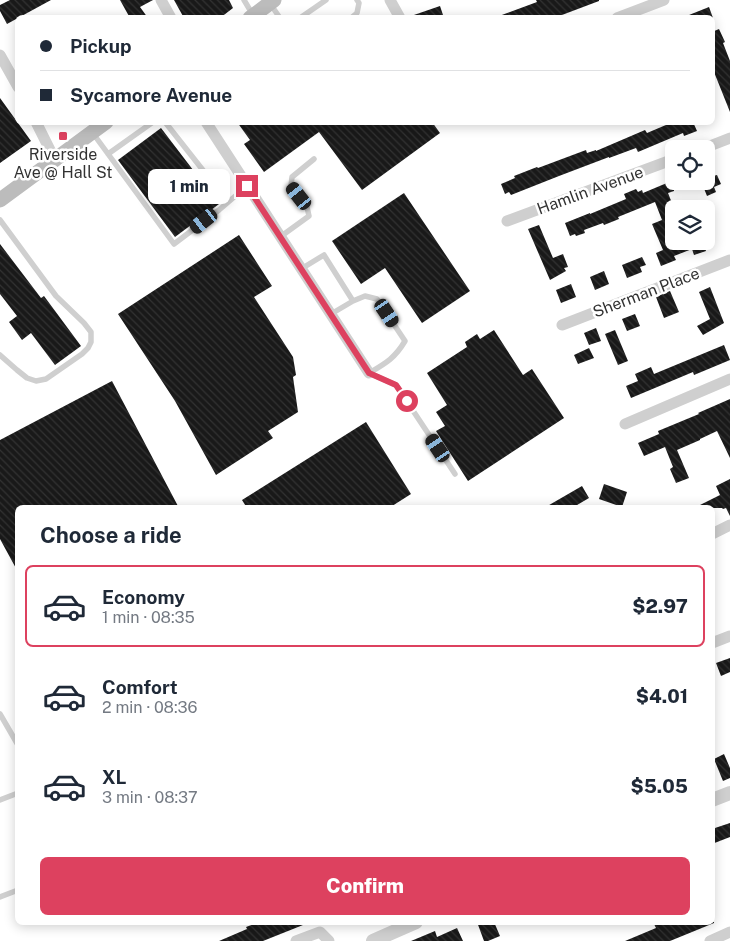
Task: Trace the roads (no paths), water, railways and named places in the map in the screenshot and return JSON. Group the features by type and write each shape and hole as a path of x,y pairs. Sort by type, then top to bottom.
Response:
{"main road":[{"path":"252,15 272,2"},
{"path":"0,200 102,125"}],"street":[{"path":"161,0 169,15"},
{"path":"390,0 398,15"},
{"path":"624,15 664,0"},
{"path":"0,55 15,82"},
{"path":"38,125 55,160"},
{"path":"208,125 369,373"},
{"path":"715,144 730,138"},
{"name":"Hamlin Avenue","path":"507,221 665,162"},
{"name":"Sherman Place","path":"562,325 730,260"},
{"path":"625,424 730,379"},
{"path":"715,532 730,525"},
{"path":"715,642 730,636"},
{"path":"715,799 730,793"},
{"path":"373,941 388,938 411,925"},
{"path":"296,941 320,932 329,941"},
{"path":"710,941 730,932"}],"lane":[{"path":"244,0 251,15"},
{"path":"304,15 326,0"},
{"path":"356,15 359,3 357,0"},
{"path":"272,2 278,15"},
{"path":"108,154 148,125"},
{"path":"167,125 228,202"},
{"path":"92,132 174,244 247,186"},
{"path":"280,237 309,216 307,207 290,186 292,177 314,159"},
{"path":"0,220 56,296 84,322 91,332 91,342 88,348 46,379 36,381 27,378 0,355"},
{"path":"301,269 324,255 353,301"},
{"path":"331,314 365,296 377,299 406,341 391,360 369,373"},
{"path":"369,373 396,385 455,474"},
{"path":"0,714 15,740"},
{"path":"0,800 15,794"},
{"path":"0,897 15,891"}],"place":[{"name":"Riverside Ave @ Hall St","path":"63,136"}]}
